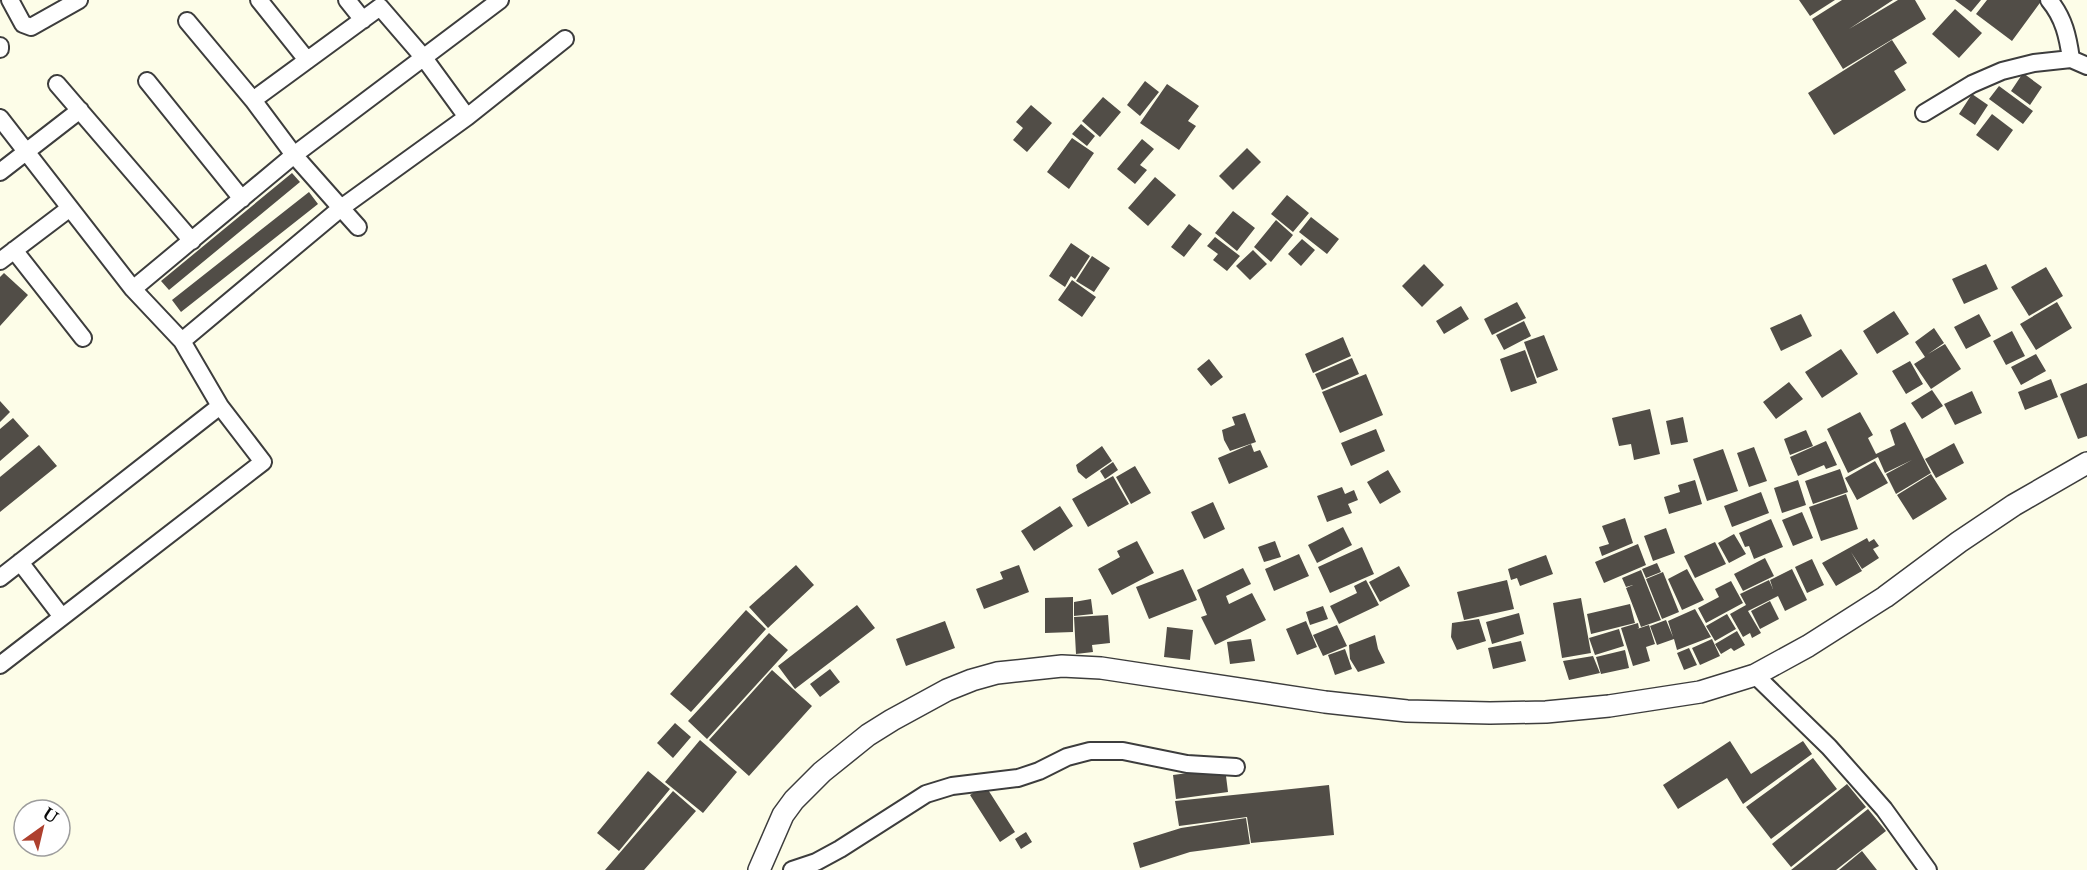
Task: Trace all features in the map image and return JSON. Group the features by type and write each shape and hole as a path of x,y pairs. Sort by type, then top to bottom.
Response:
{"street":[{"path":"10,0 23,24 31,27 79,0"},
{"path":"260,0 307,60"},
{"path":"347,0 363,20"},
{"path":"133,289 294,155 500,0"},
{"path":"1924,113 1972,84 2002,71 2034,63 2079,63 2062,20 2049,0"},
{"path":"252,100 385,4 467,117"},
{"path":"187,21 294,155 358,228"},
{"path":"182,341 341,208 467,117 566,39"},
{"path":"147,81 242,199"},
{"path":"57,84 192,241"},
{"path":"0,172 80,110"},
{"path":"0,118 133,289 182,341 220,406 263,462 0,665"},
{"path":"0,261 70,208"},
{"path":"14,250 83,338"},
{"path":"0,578 220,406"},
{"path":"760,868 783,815 794,800 822,772 868,735 892,720 947,690 997,673 1062,666 1101,668 1325,702 1407,711 1546,712 1648,701 1700,692 1761,680 1808,646 1885,597 1959,542 2014,505 2087,463"},
{"path":"21,562 62,617"},
{"path":"1761,680 1800,717 1884,809 1928,870"},
{"path":"792,870 816,862 840,849 926,794 952,786 1018,778 1040,771 1067,757 1090,751 1123,751 1187,764 1236,767"}],"building":[{"path":"1799,0 1835,0 1810,16"},
{"path":"1842,0 1893,0 1849,29 1898,0 1915,0 1926,19 1843,69 1812,19"},
{"path":"1955,0 1981,0 1971,12"},
{"path":"1987,0 2042,0 2012,41 1976,14"},
{"path":"1955,9 1982,33 1959,58 1932,34"},
{"path":"1892,40 1907,63 1894,71 1906,90 1834,135 1808,93"},
{"path":"2023,73 2042,87 2030,105 2011,91"},
{"path":"1145,81 1159,92 1140,116 1127,105"},
{"path":"1167,84 1199,106 1188,121 1196,126 1179,150 1140,123"},
{"path":"1999,86 2033,111 2023,124 1989,99"},
{"path":"1972,94 1988,105 1975,125 1959,114"},
{"path":"1103,97 1121,112 1100,137 1082,121"},
{"path":"1031,105 1052,123 1027,152 1013,140 1023,128 1016,122"},
{"path":"1992,114 2013,130 1998,151 1976,135"},
{"path":"1081,124 1095,136 1087,146 1072,134"},
{"path":"1072,138 1094,153 1069,189 1047,172"},
{"path":"1142,139 1154,149 1140,165 1147,170 1135,184 1117,169"},
{"path":"1247,148 1261,162 1233,190 1219,176"},
{"path":"292,173 300,182 169,290 161,281"},
{"path":"1155,177 1176,195 1148,226 1128,208"},
{"path":"309,192 318,204 181,312 172,300"},
{"path":"1287,195 1309,213 1293,232 1271,214"},
{"path":"1233,211 1255,228 1237,251 1215,233"},
{"path":"1311,217 1339,239 1327,254 1299,232"},
{"path":"1276,220 1293,235 1271,262 1254,247"},
{"path":"1189,224 1202,234 1184,257 1171,247"},
{"path":"1215,237 1240,256 1227,271 1213,260 1218,254 1207,246"},
{"path":"1302,239 1315,250 1301,266 1288,254"},
{"path":"1071,243 1090,256 1075,279 1071,276 1065,287 1049,276"},
{"path":"1253,250 1267,264 1250,280 1236,266"},
{"path":"1092,256 1110,268 1094,292 1076,281"},
{"path":"1424,264 1444,285 1422,307 1402,286"},
{"path":"1986,264 1998,289 1964,304 1952,279"},
{"path":"2046,267 2063,296 2029,316 2011,287"},
{"path":"4,273 28,295 0,326 0,277"},
{"path":"1072,280 1096,297 1082,317 1058,300"},
{"path":"1517,302 1526,318 1492,335 1484,319"},
{"path":"2057,302 2072,328 2036,350 2020,324"},
{"path":"1461,306 1469,319 1444,334 1436,321"},
{"path":"1894,311 1909,334 1877,354 1863,331"},
{"path":"1801,314 1812,336 1781,351 1770,328"},
{"path":"1979,314 1991,336 1966,349 1954,327"},
{"path":"1524,321 1531,336 1504,350 1496,335"},
{"path":"1934,328 1944,343 1928,354 1945,344 1961,369 1931,389 1914,364 1925,357 1915,342"},
{"path":"2012,331 2025,356 2006,365 1993,341"},
{"path":"1544,335 1558,370 1537,378 1524,342"},
{"path":"1343,337 1351,356 1313,373 1305,354"},
{"path":"1841,349 1858,374 1822,398 1805,372"},
{"path":"1525,350 1537,383 1511,392 1500,359"},
{"path":"2036,354 2046,371 2021,385 2011,367"},
{"path":"1352,358 1359,374 1322,390 1315,374"},
{"path":"1209,359 1223,377 1211,386 1197,369"},
{"path":"1910,361 1923,384 1906,394 1892,371"},
{"path":"1366,374 1383,415 1340,433 1322,392"},
{"path":"2051,379 2058,397 2025,410 2018,392"},
{"path":"1789,382 1803,399 1776,419 1763,402"},
{"path":"2087,383 2087,436 2078,439 2060,394"},
{"path":"1932,390 1943,406 1922,419 1911,403"},
{"path":"1972,391 1982,413 1955,425 1944,404"},
{"path":"0,401 10,412 0,422"},
{"path":"1650,409 1660,454 1634,460 1631,444 1619,446 1612,418"},
{"path":"1860,412 1873,435 1868,438 1876,454 1895,445 1890,430 1905,422 1931,473 1896,494 1886,474 1912,460 1885,473 1878,457 1848,473 1827,429"},
{"path":"1245,413 1256,442 1230,451 1222,430 1235,425 1232,417"},
{"path":"1683,417 1688,442 1671,445 1666,421"},
{"path":"13,418 29,436 0,461 0,429"},
{"path":"1376,429 1385,451 1351,466 1341,443"},
{"path":"1806,430 1813,446 1790,455 1784,439"},
{"path":"1826,441 1837,465 1826,469 1824,465 1798,476 1790,457"},
{"path":"1954,443 1964,463 1936,478 1925,459"},
{"path":"1251,444 1254,452 1260,450 1268,467 1229,484 1218,458"},
{"path":"39,445 57,466 0,512 0,477"},
{"path":"1102,446 1112,461 1086,479 1078,472 1076,465"},
{"path":"1754,447 1767,481 1749,487 1737,453"},
{"path":"1723,449 1738,491 1707,501 1693,459"},
{"path":"1875,461 1888,483 1857,500 1845,478"},
{"path":"1113,462 1118,470 1105,479 1100,471"},
{"path":"1135,466 1151,493 1131,504 1116,477"},
{"path":"1840,469 1848,492 1813,504 1805,481"},
{"path":"1388,470 1401,492 1380,504 1367,482"},
{"path":"1931,474 1947,499 1913,520 1897,495"},
{"path":"1113,476 1129,504 1088,527 1072,499"},
{"path":"1695,480 1702,504 1669,514 1664,497 1680,492 1678,485"},
{"path":"1798,480 1806,505 1782,513 1774,488"},
{"path":"1342,487 1345,494 1354,490 1358,500 1348,504 1352,513 1327,522 1317,496"},
{"path":"1761,492 1769,513 1732,527 1724,506"},
{"path":"1846,494 1858,529 1821,541 1809,507"},
{"path":"1213,502 1225,529 1204,539 1191,512"},
{"path":"1060,506 1073,526 1034,551 1021,531"},
{"path":"1802,512 1813,538 1793,546 1782,520"},
{"path":"1625,518 1633,543 1602,556 1599,547 1609,544 1602,526"},
{"path":"1771,519 1783,547 1754,559 1749,546 1745,547 1739,533"},
{"path":"1343,527 1352,545 1317,563 1308,545"},
{"path":"1666,528 1675,553 1653,561 1644,536"},
{"path":"1734,534 1746,554 1729,563 1718,543"},
{"path":"1867,538 1869,542 1874,539 1879,546 1873,549 1879,558 1862,569 1851,552 1862,571 1836,586 1822,563"},
{"path":"1137,541 1154,573 1112,595 1098,569 1120,557 1117,551"},
{"path":"1275,541 1281,557 1264,562 1258,547"},
{"path":"1715,542 1726,564 1695,578 1684,556"},
{"path":"1638,544 1646,565 1604,583 1595,562"},
{"path":"1362,547 1374,574 1330,593 1318,567"},
{"path":"1299,554 1309,576 1274,591 1265,569"},
{"path":"1546,555 1553,574 1520,586 1517,578 1511,580 1508,569"},
{"path":"1765,558 1774,576 1743,591 1734,574"},
{"path":"1812,559 1824,585 1807,593 1795,567"},
{"path":"1657,563 1661,572 1646,578 1642,569"},
{"path":"796,565 814,585 768,628 749,607"},
{"path":"1019,565 1029,592 984,609 976,589 1003,579 1000,572"},
{"path":"1399,566 1410,586 1380,602 1369,582"},
{"path":"1243,568 1251,584 1226,596 1229,604 1252,593 1266,620 1215,645 1201,617 1207,615 1197,590"},
{"path":"1183,569 1197,600 1149,619 1136,587"},
{"path":"1687,569 1704,600 1682,610 1668,579"},
{"path":"1792,569 1807,600 1785,611 1778,596 1748,611 1761,633 1752,638 1750,633 1743,637 1730,614 1746,605 1740,594 1769,580 1773,589 1770,580"},
{"path":"1641,570 1661,620 1641,627 1626,588 1633,585 1626,587 1622,578"},
{"path":"1663,572 1679,612 1662,619 1646,579"},
{"path":"1366,580 1379,605 1339,624 1330,606 1357,593 1354,586"},
{"path":"1507,580 1514,609 1464,620 1457,592"},
{"path":"1731,581 1743,603 1706,623 1698,608 1719,597 1715,589"},
{"path":"1073,597 1073,632 1045,633 1045,598"},
{"path":"1581,598 1591,653 1562,658 1553,603"},
{"path":"1091,599 1093,614 1074,616 1074,602"},
{"path":"1770,601 1779,619 1760,629 1751,611"},
{"path":"1630,604 1635,623 1591,634 1587,614"},
{"path":"857,605 875,628 795,689 778,666"},
{"path":"1323,606 1328,619 1310,625 1306,612"},
{"path":"1695,609 1711,637 1677,650 1674,639 1657,645 1650,626 1666,620 1673,637 1668,621"},
{"path":"746,610 766,629 691,712 670,694"},
{"path":"1519,613 1524,634 1492,644 1486,622"},
{"path":"1727,614 1736,629 1715,641 1706,626"},
{"path":"1108,615 1110,643 1092,645 1093,652 1076,654 1074,617"},
{"path":"1479,619 1486,641 1457,650 1451,637 1452,623"},
{"path":"945,621 955,648 906,666 896,639"},
{"path":"1306,621 1317,647 1297,655 1286,629"},
{"path":"1638,623 1639,628 1637,629 1649,625 1655,644 1646,647 1650,661 1633,666 1621,628"},
{"path":"1337,625 1347,646 1323,656 1313,635"},
{"path":"1167,627 1193,630 1190,660 1164,657"},
{"path":"1619,629 1624,646 1595,655 1589,638"},
{"path":"1737,631 1745,645 1734,651 1731,648 1721,654 1715,644"},
{"path":"769,633 788,650 707,739 688,721"},
{"path":"1375,635 1378,649 1385,663 1358,672 1350,659 1349,645"},
{"path":"1251,639 1255,661 1230,664 1227,642"},
{"path":"1712,639 1720,656 1700,665 1692,648"},
{"path":"1521,641 1526,661 1493,669 1488,648"},
{"path":"1689,648 1697,665 1684,670 1677,653"},
{"path":"1345,649 1352,669 1335,675 1328,655"},
{"path":"1625,650 1629,668 1601,674 1596,657"},
{"path":"1593,656 1600,673 1569,680 1563,661"},
{"path":"830,669 840,682 820,697 810,684"},
{"path":"772,670 812,706 749,776 709,740"},
{"path":"675,723 691,737 673,758 657,743"},
{"path":"700,740 737,772 703,813 665,782"},
{"path":"1730,741 1751,774 1803,741 1812,754 1743,804 1727,778 1678,809 1663,785"},
{"path":"1813,758 1837,789 1771,839 1746,807"},
{"path":"1225,768 1228,792 1176,799 1173,775"},
{"path":"648,771 670,789 619,851 597,833"},
{"path":"1847,784 1866,807 1791,867 1772,844"},
{"path":"985,785 1015,832 1000,842 970,795"},
{"path":"1329,785 1334,835 1251,843 1247,817 1179,826 1175,801"},
{"path":"673,791 696,811 644,870 605,870"},
{"path":"1868,809 1886,831 1836,870 1791,870"},
{"path":"1246,818 1250,844 1190,852 1140,868 1133,843 1181,828"},
{"path":"1026,832 1032,842 1021,849 1015,839"},
{"path":"1862,851 1877,870 1839,870"}]}
